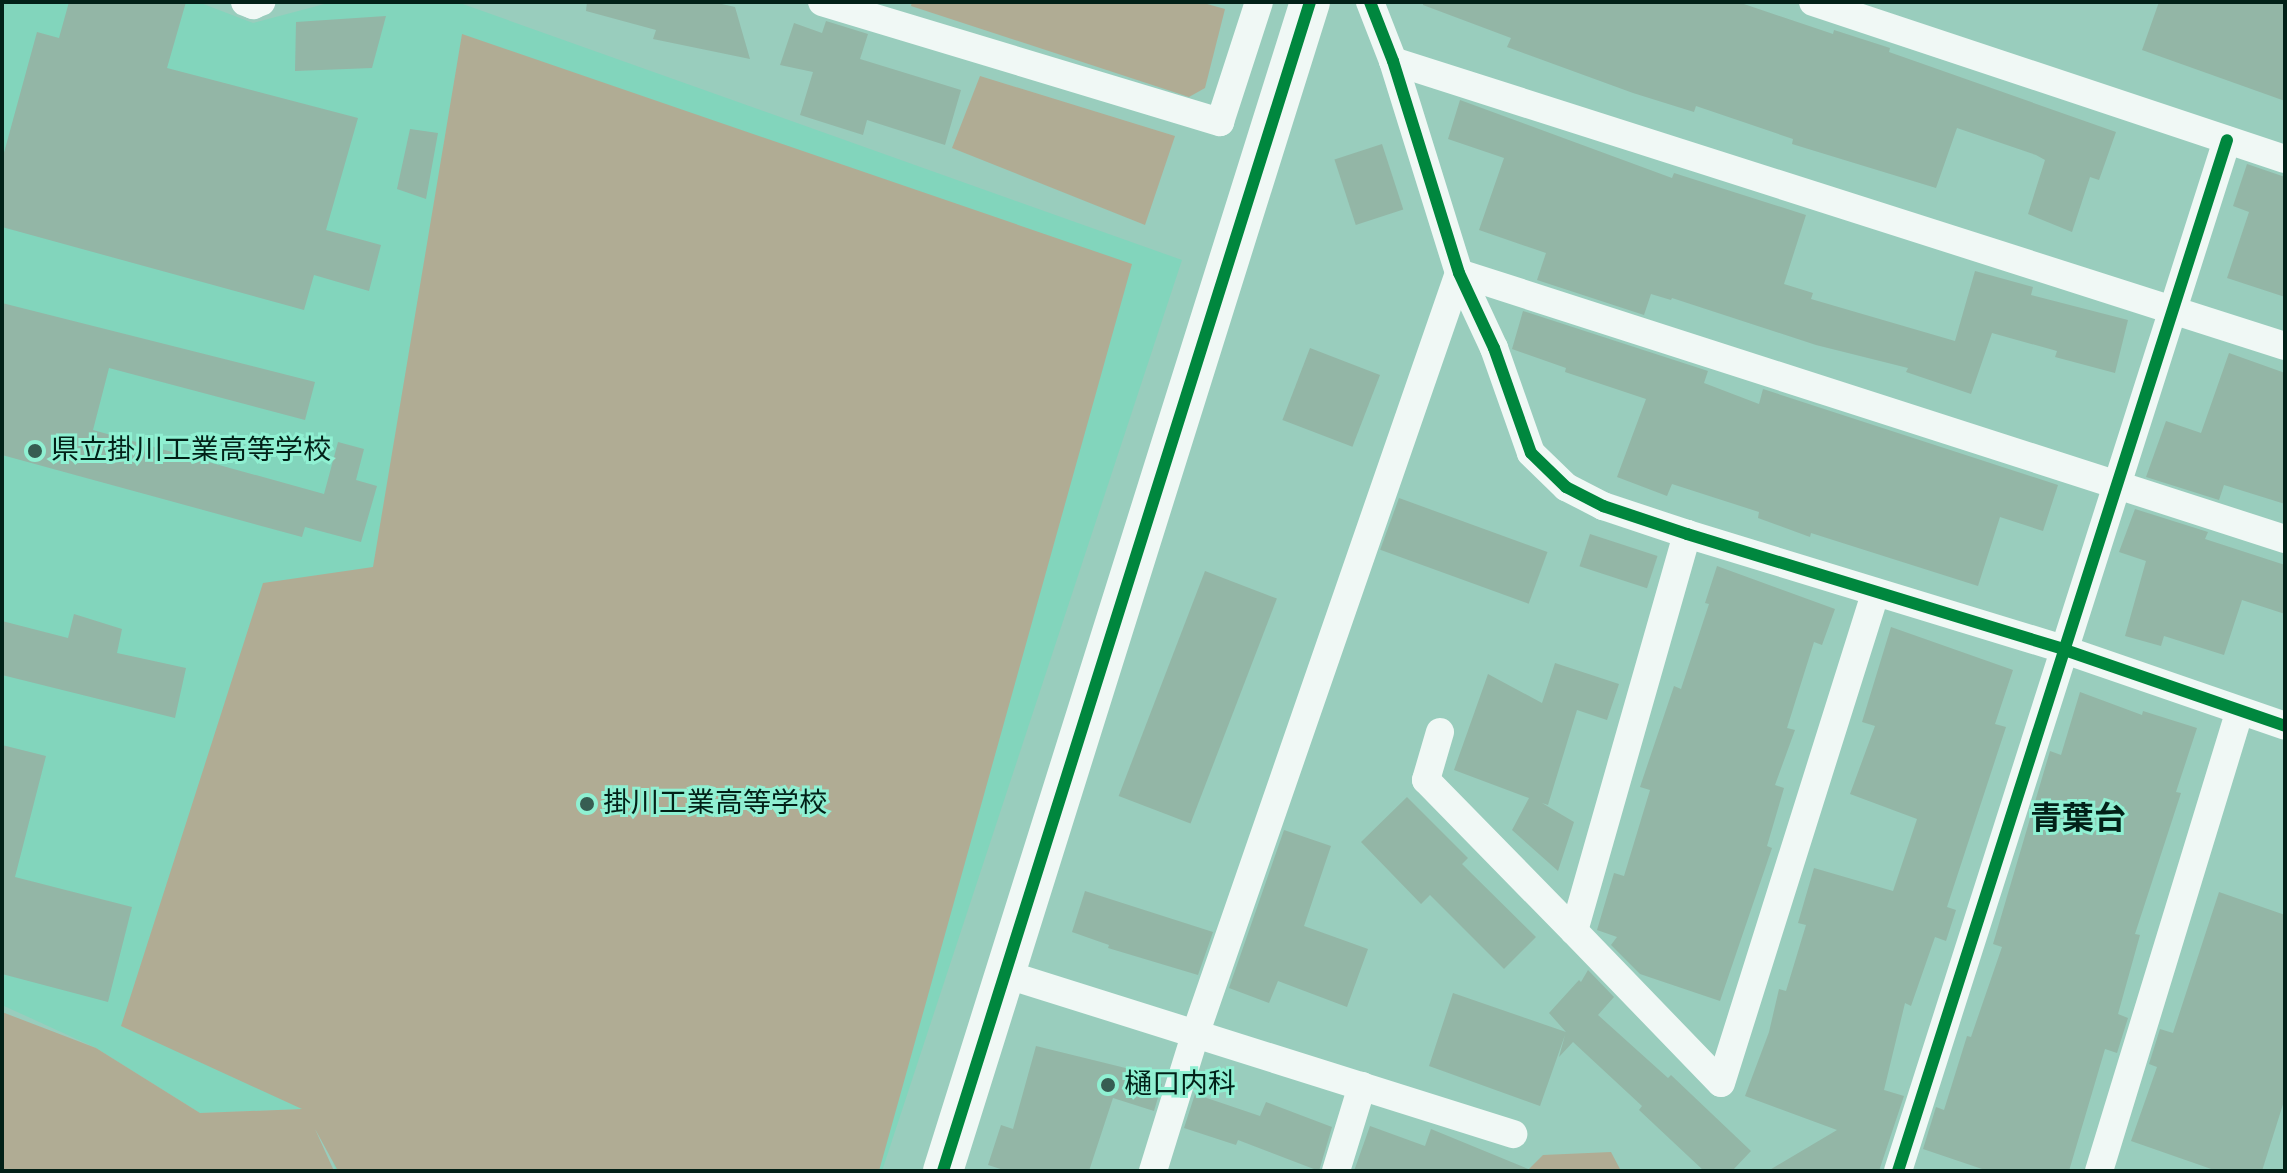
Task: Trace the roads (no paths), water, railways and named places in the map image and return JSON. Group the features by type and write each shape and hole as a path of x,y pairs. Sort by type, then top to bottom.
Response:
{"street":[{"path":"245,2 253,5 261,2"},
{"path":"822,2 1220,122 1259,2"},
{"path":"943,1171 1310,2"},
{"path":"1370,2 1393,61 1459,273 1494,348 1531,453 1566,487 1603,506 1687,534 2062,649 2285,726"},
{"path":"1813,2 1878,12 2285,159"},
{"path":"1393,61 2285,346"},
{"path":"1898,1171 2062,649 2227,140"},
{"path":"1459,273 2285,539"},
{"path":"1153,1171 1196,1032 1459,273"},
{"path":"1574,931 1687,534"},
{"path":"1440,732 1426,780 1721,1083 1875,594"},
{"path":"2099,1171 2240,711"},
{"path":"1005,974 1513,1134"},
{"path":"1336,1171 1362,1086"}],"place":[{"name":"県立掛川工業高等学校","path":"35,451"},
{"name":"掛川工業高等学校","path":"587,804"},
{"name":"樋口内科","path":"1108,1085"}],"district":[{"name":"青葉台","path":"2078,819"}]}
